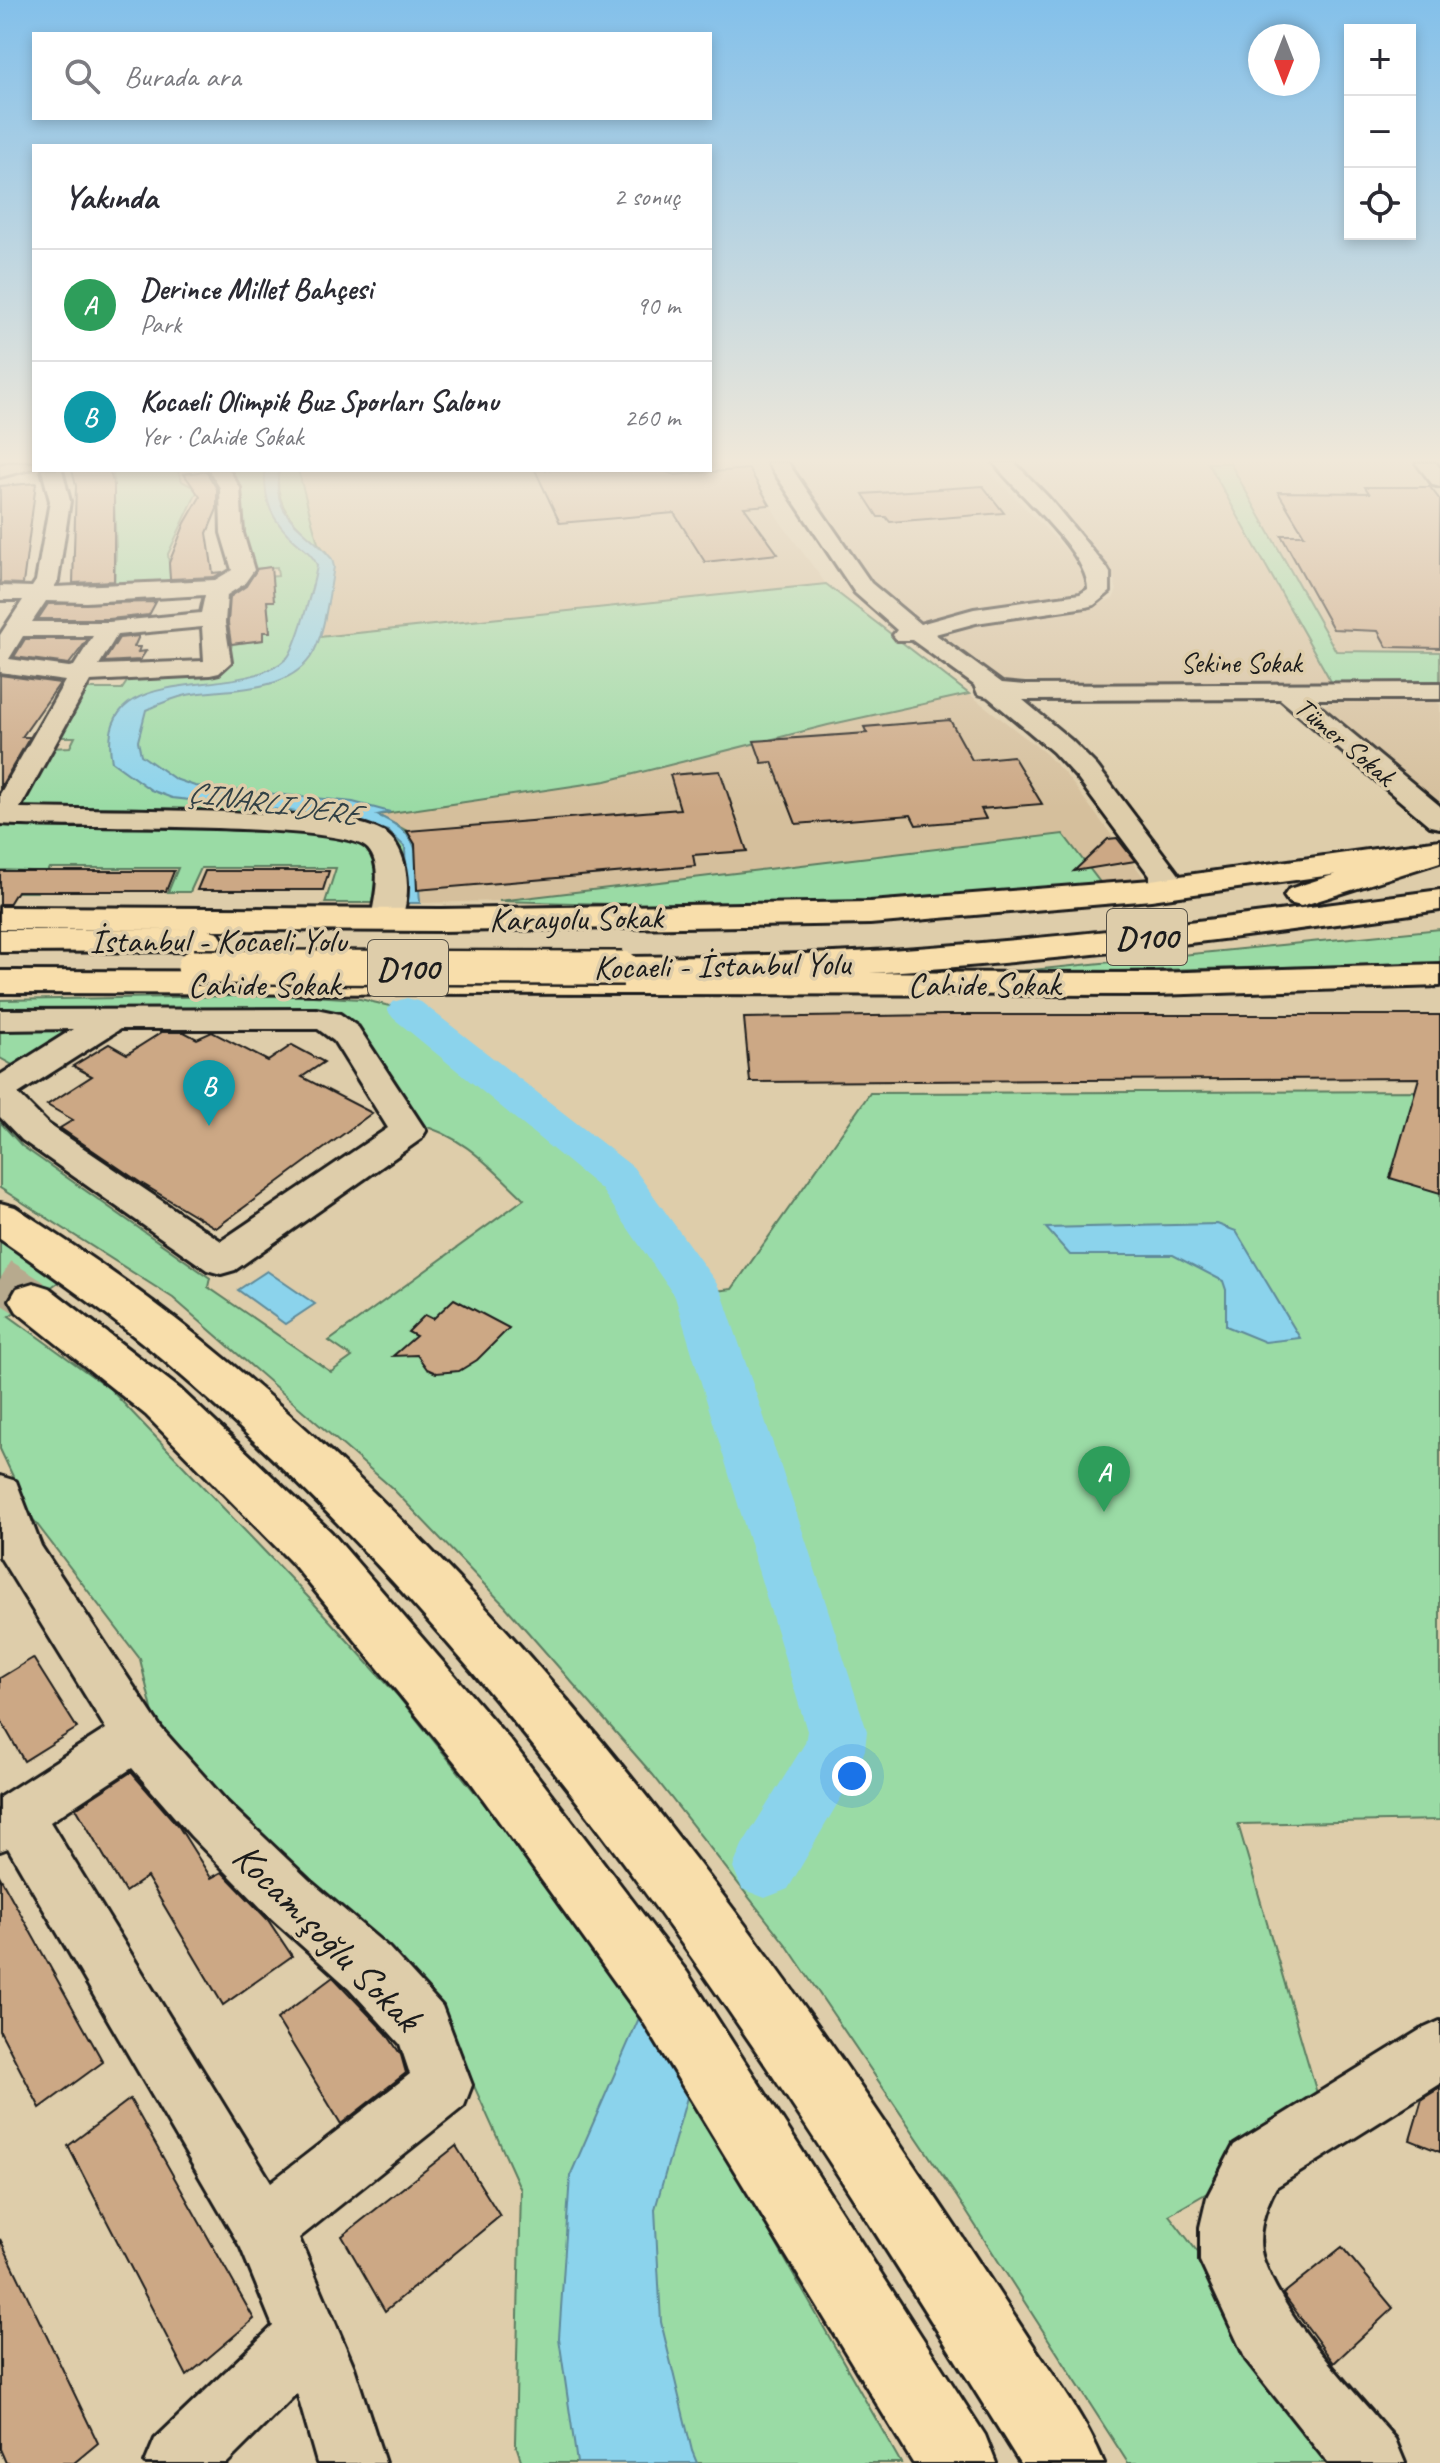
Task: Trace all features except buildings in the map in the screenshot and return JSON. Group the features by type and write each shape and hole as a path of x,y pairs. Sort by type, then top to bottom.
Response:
{"main road":[{"name":"Karayolu Sokak","path":"0,918 432,924 870,913 1158,883 1213,882 1440,850"},
{"path":"1301,896 1440,850"},
{"name":"D100","path":"626,954 851,934 1073,922 1301,896 1440,875"},
{"name":"Kocaeli - İstanbul Yolu","path":"0,966 200,954 626,954 853,963 1225,929 1440,900"},
{"path":"853,963 1071,959 1440,920"},
{"path":"432,924 458,958 436,984"},
{"name":"İstanbul - Kocaeli Yolu","path":"0,941 200,954"},
{"name":"Cahide Sokak","path":"0,990 436,984 1156,984 1440,975"},
{"name":"Cahide Sokak","path":"0,982 1440,988"},
{"path":"0,1218 118,1300 187,1353 264,1419 371,1523 481,1641 656,1857 730,1960 903,2210 1065,2463"},
{"path":"33,1300 163,1402 312,1548 489,1759 664,1995 957,2463"}],"street":[{"path":"0,654 47,578"},
{"path":"0,593 97,595 220,587 237,578"},
{"path":"841,578 862,600 1002,700 1087,772 1158,883"},
{"path":"856,578 910,634"},
{"path":"910,634 974,616 1086,600 1099,592 1099,578"},
{"path":"0,665 83,674 210,668 219,662 213,619 214,595 220,587"},
{"path":"17,629 109,629 213,619"},
{"path":"109,629 44,736 1,816 298,824 373,837 387,852 391,875 432,924"},
{"name":"Sekine Sokak","path":"1002,700 1041,693 1440,691"},
{"name":"Tümer Sokak","path":"1287,692 1440,820"},
{"path":"1002,700 1024,704 1026,699 1041,693"},
{"path":"0,1020 113,1019 301,1019 328,1021 346,1034 408,1131 221,1260 35,1132 0,1093 113,1019"},
{"name":"Kocamışoğlu Sokak","path":"0,1494 21,1553 138,1736 209,1819 290,1899 369,1968 422,2026 443,2085 263,2227"},
{"path":"138,1736 9,1820 263,2227 322,2367 351,2463"},
{"path":"1371,2463 1269,2337 1231,2261 1231,2227 1237,2197 1255,2166 1440,2050"},
{"path":"179,2463 309,2335"}],"shaded area":[{"path":"332,578 822,578 826,584 318,638"},
{"path":"864,578 1086,578 1090,591 1084,595 914,626"},
{"path":"1273,578 1333,685 1006,681 991,677 940,635 970,622 1079,609 1113,599 1117,590 1114,579"},
{"path":"1295,578 1440,578 1440,652 1336,651"},
{"path":"969,694 1045,753 1066,775 1145,879 1102,885 420,903 417,890 376,815 606,781 828,725"},
{"path":"1435,700 1440,705 1440,808 1323,709 1334,701"}],"green space":[{"path":"115,578 170,578 171,585 114,588"},
{"path":"252,578 319,578 309,638 826,584 969,694 828,725 606,781 377,815 407,831 420,903 325,903 336,868 201,868 190,892 168,892 178,868 49,868 37,892 18,892 29,871 0,870 0,816 51,748 70,747 75,737 57,737 82,689 122,689 131,676 228,661 232,644 263,640 263,632 270,631 267,601 274,600 260,585 241,587"},
{"path":"1273,578 1295,578 1336,651 1440,652 1440,684 1333,685"},
{"path":"1063,834 1102,885 929,901 724,907 499,901"},
{"path":"1440,929 1440,963 992,974"},
{"path":"297,995 360,999 407,1010 616,1181 698,1293 732,1289 870,1093 1440,1091 1440,1820 1238,1824 1326,2124 1169,2215 1361,2463 1128,2463 957,2197 787,1946 653,1775 505,1606 392,1488 173,1298 0,1188 0,1122 22,1146 210,1278 208,1287 331,1372 352,1357 329,1341 524,1199 461,1144 447,1135 414,1123 360,1028 337,1011 0,1013 0,1000"},
{"path":"55,1029 67,1034 18,1068 0,1058 0,1030"},
{"path":"0,1239 60,1281 9,1316 110,1389 309,1598 397,1695 576,1922 708,2124 901,2463 522,2463 515,2442 521,2190 442,2015 189,1769 155,1722 140,1659 33,1519 0,1449"}],"water":[{"name":"ÇINARLI DERE","path":"314,578 332,578 323,627 310,658 299,670 270,684 187,695 146,710 138,741 141,755 175,779 195,786 353,802 390,812 377,815 404,831 411,840 418,860 420,903 407,903 405,847 388,831 333,816 172,798 151,790 112,762 112,729 124,707 146,694 237,679 265,671 287,658"},
{"path":"1217,1224 1236,1231 1300,1338 1265,1342 1226,1326 1223,1281 1173,1255 1070,1255 1046,1228"},
{"path":"267,1271 315,1304 285,1324 238,1290"},
{"path":"639,2018 688,2094 655,2209 661,2322 697,2463 577,2463 559,2338 570,2176"}],"waterway":[{"path":"407,1010 617,1178 698,1293 837,1731 835,1750 765,1867"}],"tunnel":[{"path":"0,1279 33,1300"}],"place":[{"name":"Kocaeli Olimpik Buz Sporları Salonu","path":"209,1126"},
{"name":"Derince Millet Bahçesi","path":"1104,1512"}]}
